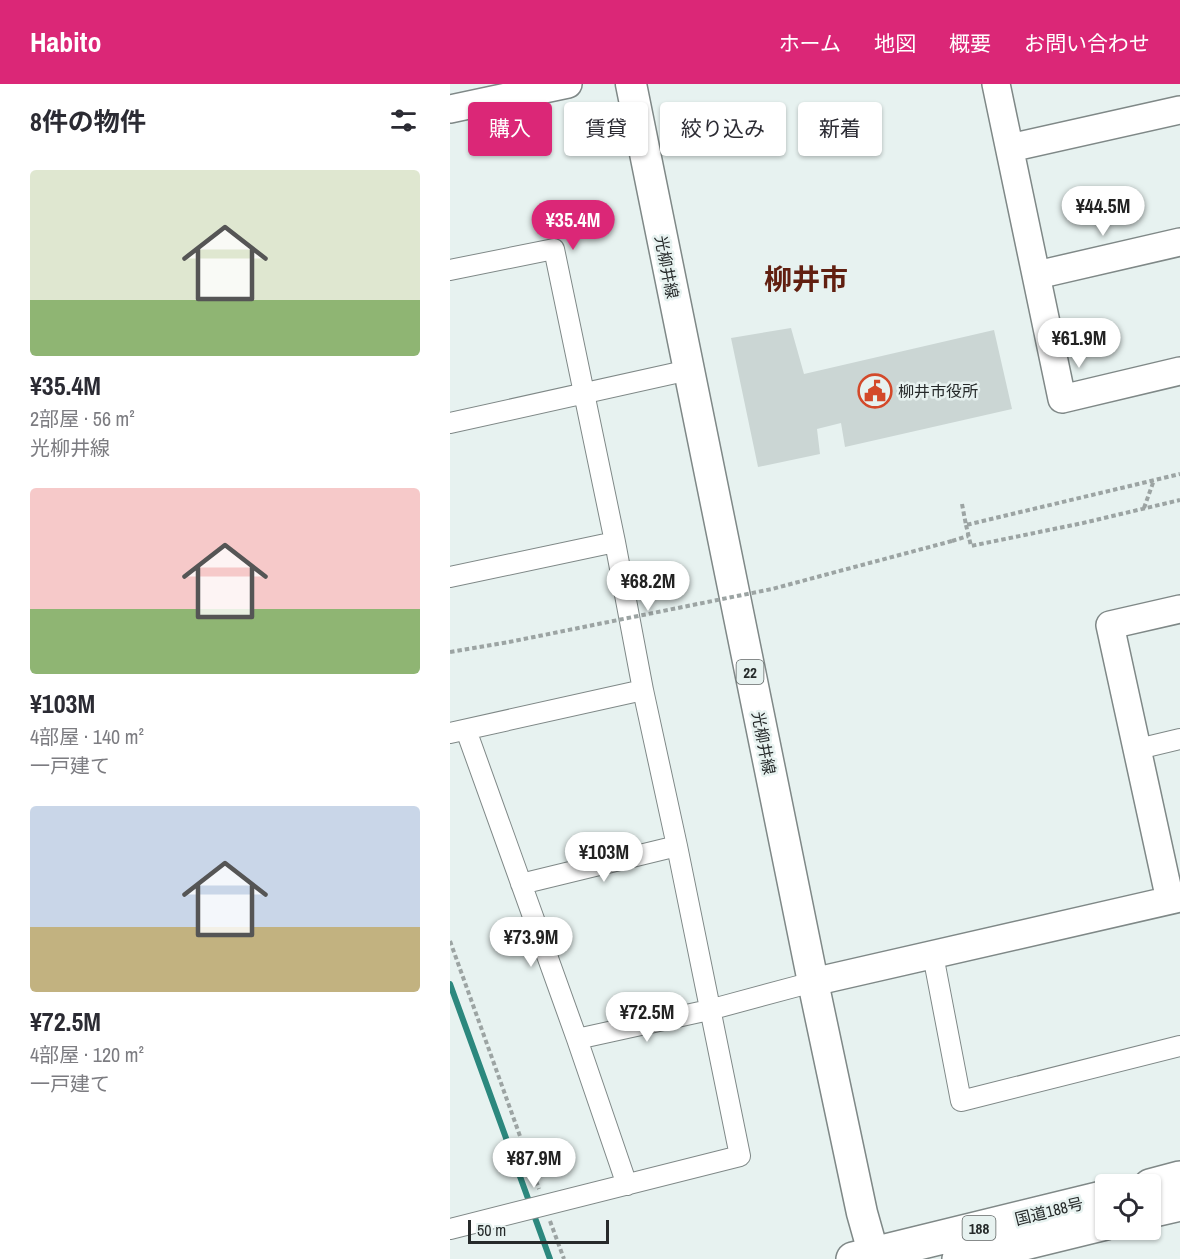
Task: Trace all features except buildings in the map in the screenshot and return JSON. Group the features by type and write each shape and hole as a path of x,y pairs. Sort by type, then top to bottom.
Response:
{"highway":[{"path":"1161,1182 1180,1178"},
{"name":"国道188号","path":"867,1257 1095,1200"},
{"path":"1161,1208 1180,1204"},
{"name":"国道188号","path":"959,1259 1095,1225"}],"main road":[{"name":"光柳井線","path":"631,84 862,1213 867,1257"}],"street":[{"path":"450,109 568,84"},
{"path":"996,84 1062,399 1180,371"},
{"path":"1010,148 1180,110"},
{"path":"1037,275 1180,242"},
{"path":"450,270 554,249 740,1156 450,1229"},
{"path":"450,423 689,370"},
{"path":"450,577 615,542"},
{"path":"577,1039 709,1010 813,982 1175,899 1110,625 1180,609"},
{"path":"627,1185 521,884 458,732 643,690"},
{"path":"1138,749 1180,739"},
{"path":"521,884 677,846"},
{"path":"933,955 961,1101 1180,1046"}],"path":[{"path":"966,525 1180,474"},
{"path":"1144,508 1154,480"},
{"path":"962,504 970,546 1180,500"},
{"path":"450,652 772,589 968,536"},
{"path":"450,941 564,1259"}],"waterway":[{"path":"450,984 550,1259"}],"place":[{"name":"柳井市役所","path":"875,391"}],"district":[{"name":"柳井市","path":"806,279"}]}
